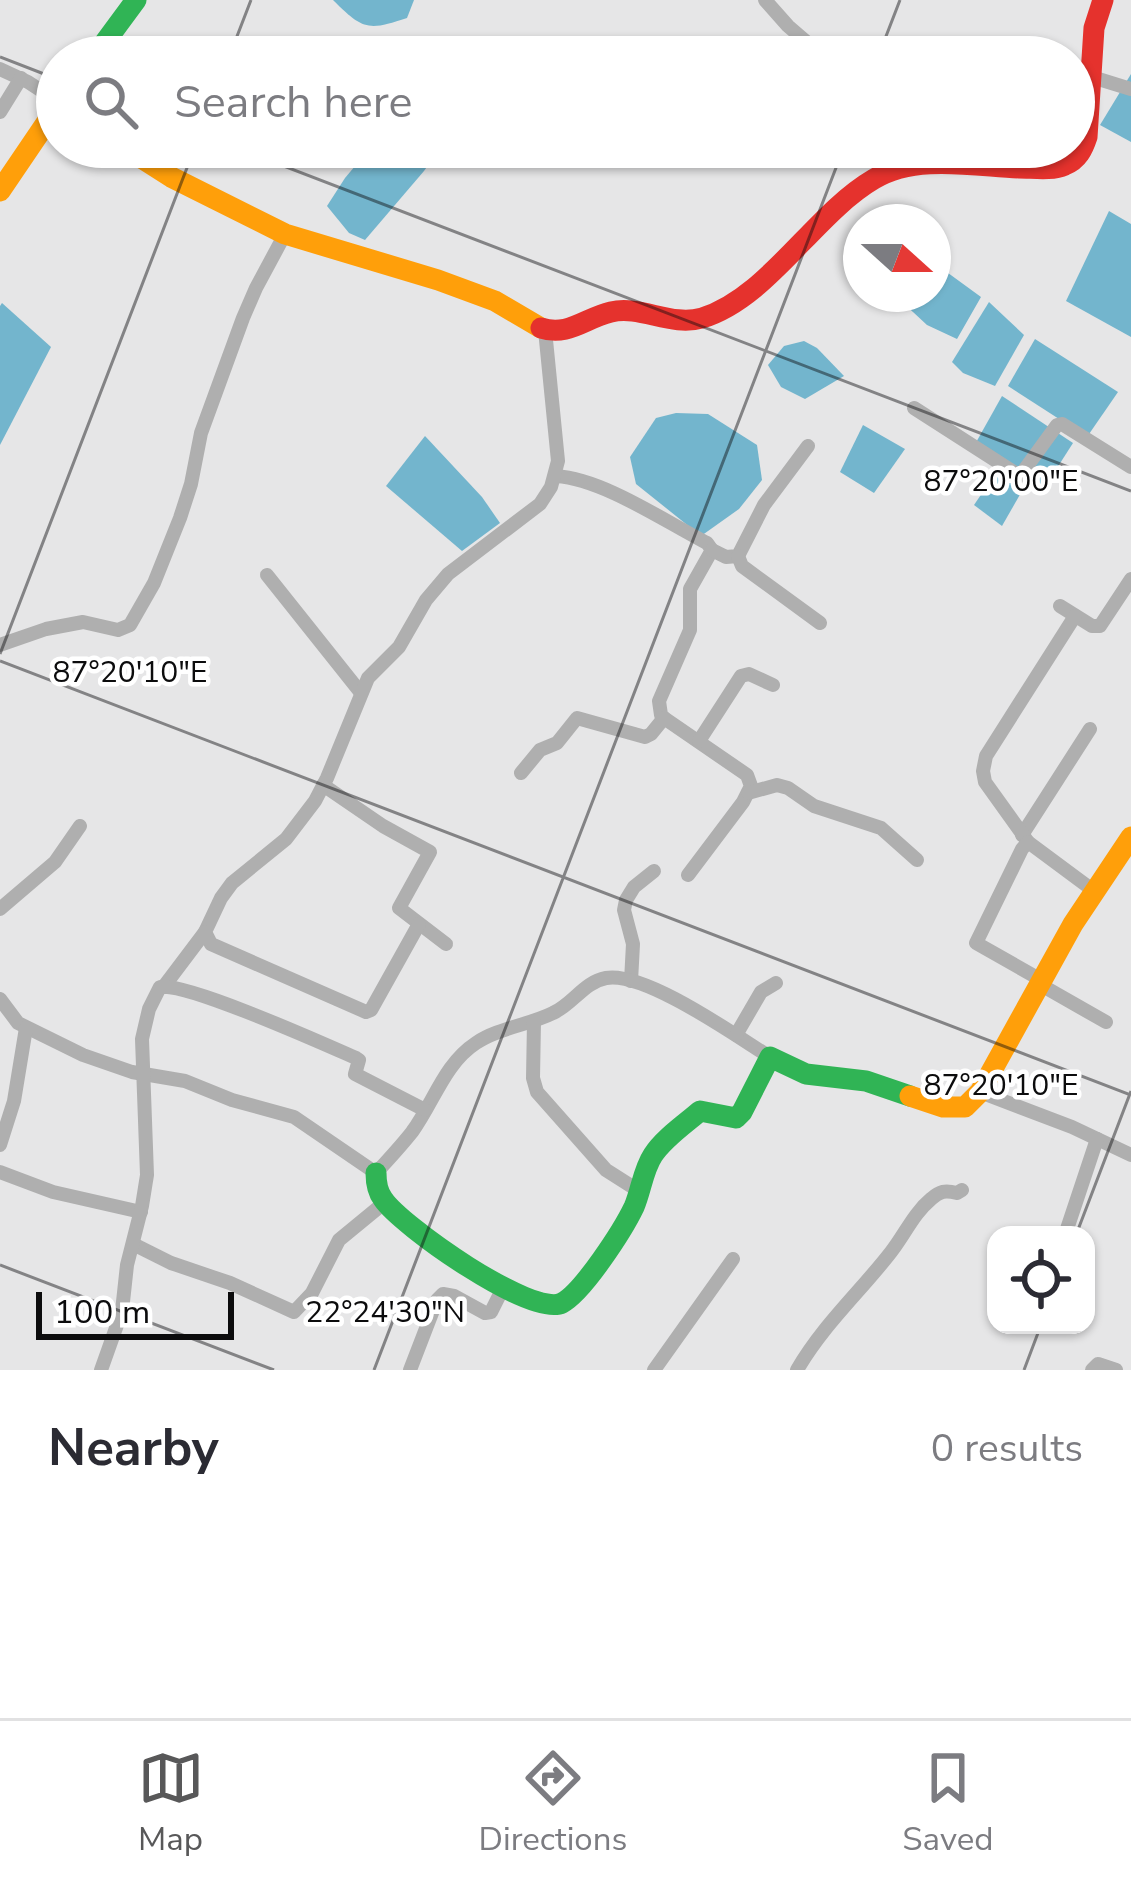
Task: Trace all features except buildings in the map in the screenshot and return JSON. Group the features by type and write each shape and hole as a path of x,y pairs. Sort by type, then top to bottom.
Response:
{"street":[{"path":"109,36 136,0"},
{"path":"765,0 800,36"},
{"path":"1094,36 1102,0"},
{"path":"0,69 36,89"},
{"path":"0,112 21,78"},
{"path":"1095,78 1131,88"},
{"path":"0,191 36,136"},
{"path":"156,168 285,234 476,294 545,330 561,332 611,312 672,320 712,314 750,291 845,200 876,177 908,168"},
{"path":"164,173 168,168"},
{"path":"0,645 83,622 118,629 130,625 154,584 180,518 201,433 243,318 285,234"},
{"path":"101,1370 122,1311 147,1175 144,1023 156,994 205,932 232,883 286,839 323,785 373,670 400,647 439,584 540,503 556,476 545,330"},
{"path":"914,408 1020,476 1062,424 1131,467"},
{"path":"808,446 764,505 738,556 742,566 820,623"},
{"path":"556,476 603,488 712,550 726,557 738,556"},
{"path":"688,875 748,793 750,779 664,718 658,701 690,630 690,589 712,550"},
{"path":"266,575 361,693"},
{"path":"1060,606 1100,626 1131,579"},
{"path":"1075,616 986,756 983,771 985,782 1025,839 1094,892"},
{"path":"699,741 740,676 748,674 773,685"},
{"path":"521,773 540,750 557,743 577,718 645,737 664,718"},
{"path":"1090,729 1025,839 976,943 1106,1022"},
{"path":"323,785 382,826 430,851 399,908 446,944"},
{"path":"748,793 777,785 788,788 814,806 881,828 917,860"},
{"path":"0,909 55,862 80,826"},
{"path":"770,1057 742,1112 731,1119 700,1111 652,1156 634,1207 610,1249 567,1300 551,1306 504,1286 441,1247 384,1203 377,1190 376,1173 413,1130 454,1061 480,1040 561,1010 605,978 622,978 670,997 792,1070 866,1081 953,1109 965,1107 980,1092 1073,924 1131,837"},
{"path":"631,981 633,944 626,900 654,871"},
{"path":"205,932 212,944 366,1012 419,924"},
{"path":"736,1035 761,992 776,983"},
{"path":"165,985 356,1058 358,1076 425,1110"},
{"path":"0,999 26,1028 82,1055 185,1081 294,1117 376,1173"},
{"path":"534,1021 537,1092 606,1170 639,1191"},
{"path":"0,1145 14,1102 26,1028"},
{"path":"980,1092 1131,1155"},
{"path":"1068,1226 1097,1139"},
{"path":"0,1172 53,1192 141,1212"},
{"path":"797,1370 818,1336 886,1258 920,1210 940,1192 962,1190"},
{"path":"133,1244 294,1312 312,1293 339,1240 384,1203"},
{"path":"654,1370 733,1259"},
{"path":"410,1370 443,1294 454,1295 485,1313 491,1312 504,1286"},
{"path":"1092,1370 1098,1364 1116,1370"}],"water":[{"path":"333,0 414,0 407,18 374,26 359,22"},
{"path":"1131,74 1131,142 1100,125"},
{"path":"353,168 426,168 365,240 349,233 327,206"},
{"path":"1109,211 1131,224 1131,337 1066,301"},
{"path":"951,275 981,297 957,339 927,325 913,312 951,312"},
{"path":"989,302 1024,335 995,386 963,373 952,362"},
{"path":"2,303 51,347 0,445 0,306"},
{"path":"1035,339 1118,392 1087,437 1008,386"},
{"path":"804,341 844,376 805,399 781,387 768,365 784,346"},
{"path":"1002,396 1073,443 1041,493 974,446"},
{"path":"708,414 757,445 762,480 739,509 701,536 636,484 630,457 656,418"},
{"path":"863,425 905,449 874,493 840,472"},
{"path":"425,436 500,523 462,551 386,486"},
{"path":"997,471 1022,491 1002,526 974,505"}],"traffic: fast":[{"path":"109,36 136,0"},
{"path":"376,1173 383,1199 440,1248 524,1297 562,1303 591,1274 621,1230 658,1149 700,1111 736,1118 770,1057 806,1074 866,1081 910,1096"}],"traffic: slow":[{"path":"0,191 36,138"},
{"path":"157,168 285,234 438,280 495,301 541,328"},
{"path":"910,1096 943,1107 965,1107 980,1092 1073,924 1131,837"}],"traffic: jam":[{"path":"1093,36 1103,0"},
{"path":"541,328 568,328 622,311 690,320 726,308 770,274 852,194 901,168"},
{"path":"1026,168 1051,168"}]}
